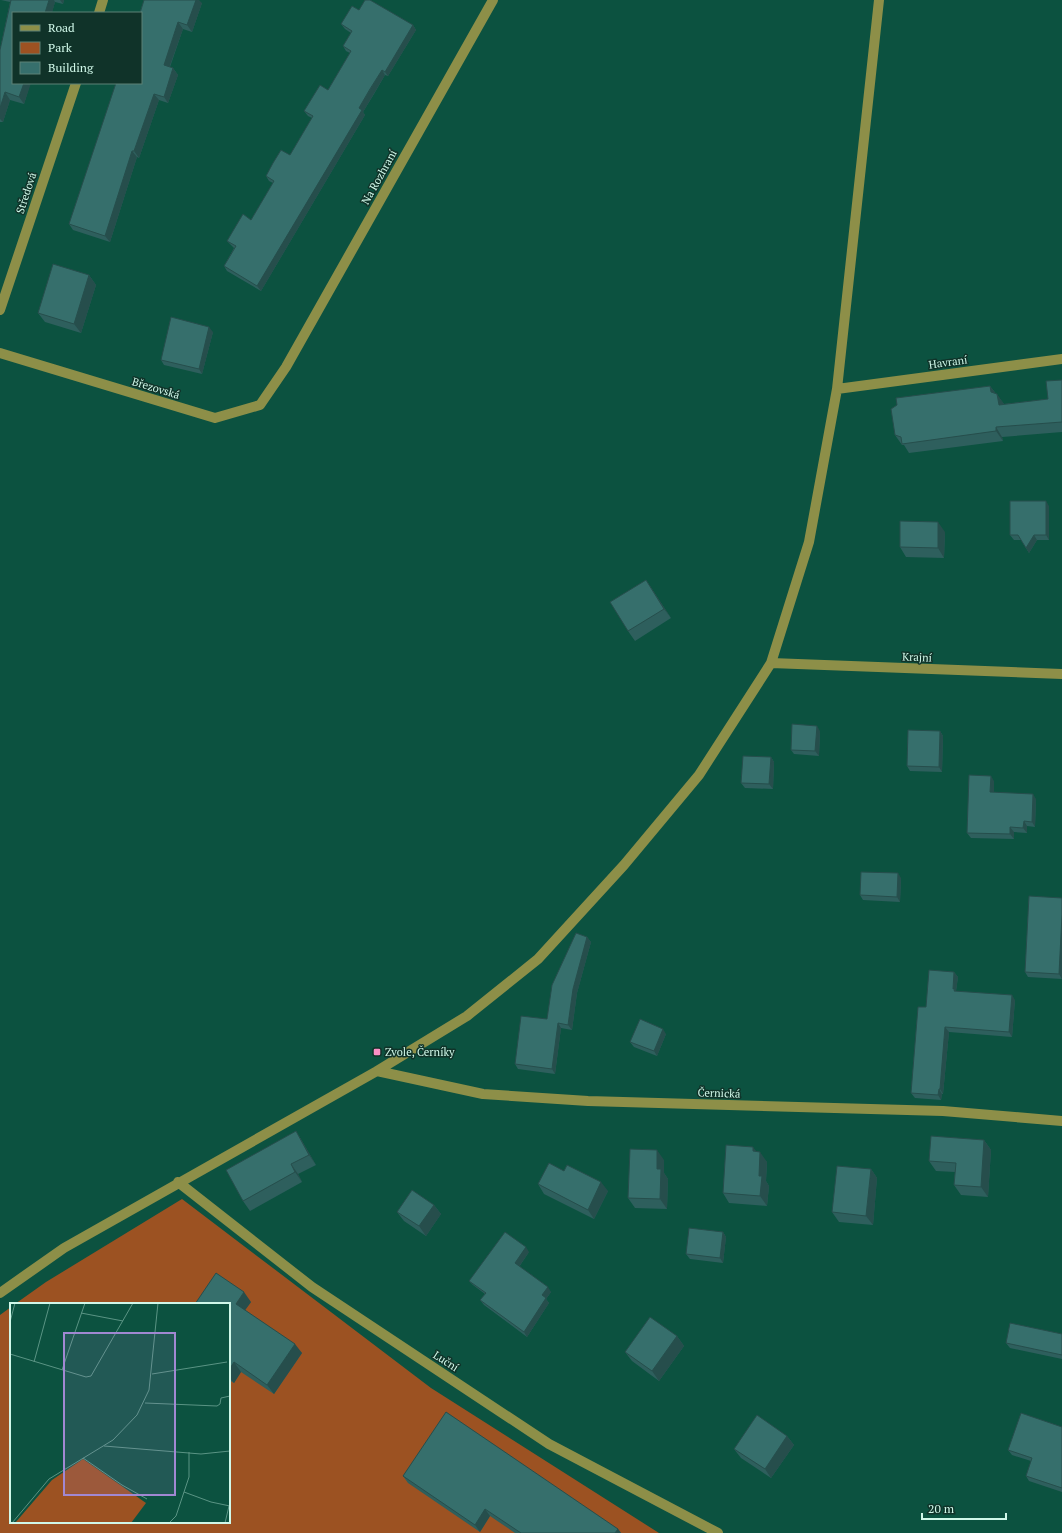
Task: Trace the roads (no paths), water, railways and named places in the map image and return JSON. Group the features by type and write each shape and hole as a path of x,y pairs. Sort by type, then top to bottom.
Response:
{"street":[{"path":"99,12 103,0"},
{"name":"Na Rozhraní","path":"286,366 493,0"},
{"path":"0,1293 64,1248 178,1182 377,1071 467,1016 538,959 624,865 699,774 771,663 809,542 837,389 879,0"},
{"name":"Středová","path":"0,310 76,84"},
{"name":"Březovská","path":"0,353 215,418 260,405 286,366"},
{"name":"Havraní","path":"837,389 1062,359"},
{"name":"Krajní","path":"771,663 1062,674"},
{"name":"Černická","path":"377,1071 490,1094 588,1101 943,1111 1062,1121"},
{"name":"Luční","path":"178,1182 312,1287 549,1444 718,1533"}],"place":[{"name":"Zvole, Černíky","path":"377,1052"}]}
